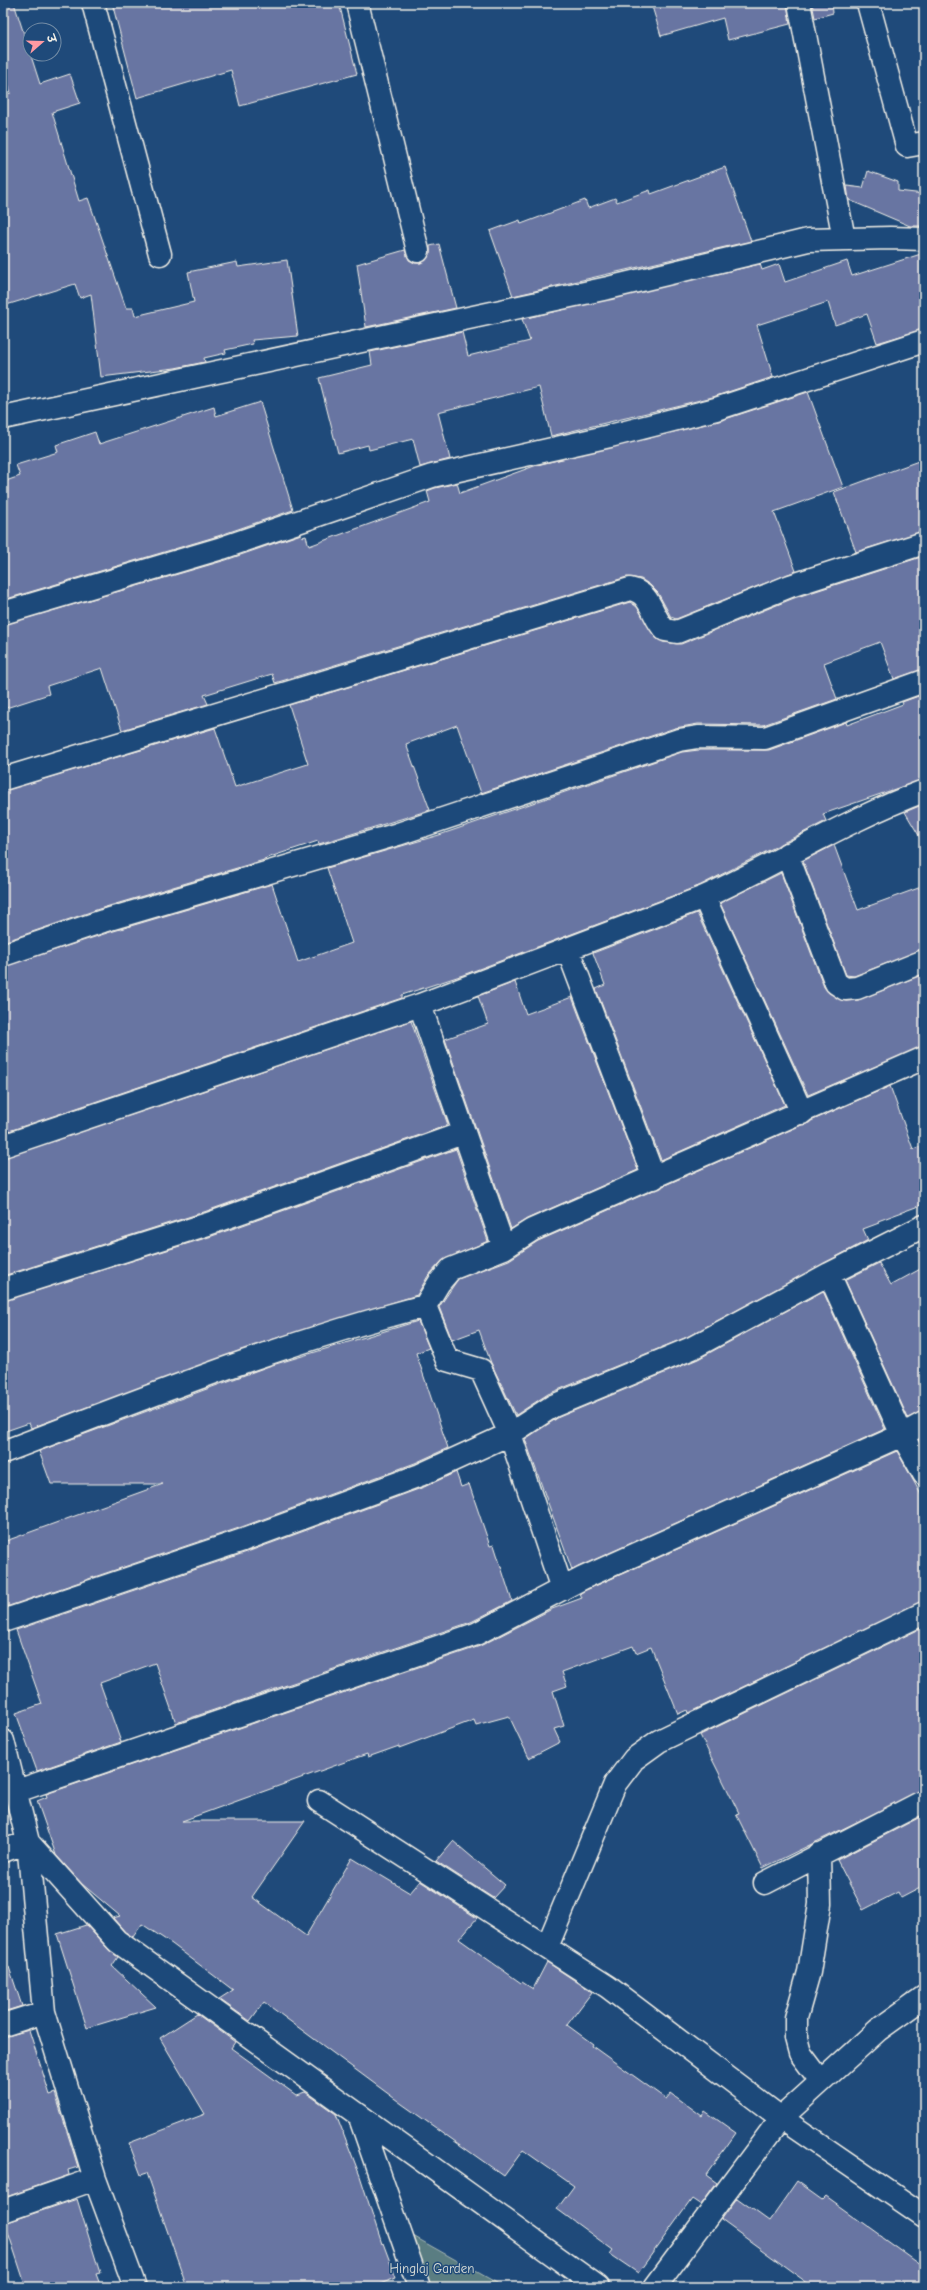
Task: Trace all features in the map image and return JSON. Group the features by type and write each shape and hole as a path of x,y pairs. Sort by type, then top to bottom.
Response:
{"street":[{"path":"93,3 160,254"},
{"path":"357,3 418,251"},
{"path":"799,3 844,239"},
{"path":"868,3 907,146 924,143"},
{"path":"3,418 500,312 808,240 890,238 924,239"},
{"path":"3,613 222,548 432,476 610,436 716,409 924,341"},
{"path":"3,779 630,589 638,590 646,596 656,618 665,630 677,632 790,586 924,543"},
{"path":"3,954 103,921 398,834 679,740 698,737 765,738 924,681"},
{"path":"3,1146 420,1005 568,950 704,897 747,878 787,854 924,791"},
{"path":"787,854 836,983 845,989 857,988 924,960"},
{"path":"704,897 802,1113"},
{"path":"568,950 654,1178"},
{"path":"420,1005 504,1248"},
{"path":"3,1452 146,1397 371,1320 425,1306 439,1283 451,1269 504,1248 532,1230 654,1178 924,1058"},
{"path":"3,1289 208,1224 463,1133"},
{"path":"3,1620 243,1540 420,1475 510,1434 553,1406 692,1348 829,1274 924,1226"},
{"path":"829,1274 902,1435 924,1474"},
{"path":"425,1306 447,1360 481,1370 510,1434 562,1590"},
{"path":"17,1791 476,1634 583,1578 902,1435 924,1423"},
{"path":"547,1947 615,1784 634,1759 658,1741 924,1613"},
{"path":"3,1741 17,1791 28,1842 44,2012 95,2179 134,2287"},
{"path":"319,1801 461,1894 608,1986 781,2118 924,2216"},
{"path":"765,1883 924,1801"},
{"path":"3,1851 28,1842"},
{"path":"28,1842 117,1941 598,2287"},
{"path":"819,1854 820,1904 809,1972 796,2018 796,2038 800,2053 821,2081"},
{"path":"655,2287 781,2118 878,2030 924,1997"},
{"path":"3,2025 44,2012"},
{"path":"359,2115 418,2287"},
{"path":"3,2211 95,2179"}],"green space":[{"name":"Hinglaj Garden","path":"397,2227 504,2287 419,2287"}],"building":[{"path":"3,3 14,3 22,28 22,62 33,62 40,84 70,74 80,103 52,112 79,201 88,198 126,308 133,308 135,316 194,302 188,272 237,262 238,267 287,260 298,336 252,340 253,344 225,350 226,353 204,358 205,362 175,368 101,377 91,294 80,298 75,284 3,306 3,95 11,93 3,67"},
{"path":"112,3 339,3 357,74 240,106 231,70 137,98"},
{"path":"651,3 787,3 790,24 728,40 723,18 661,36"},
{"path":"812,3 832,3 833,13 815,18"},
{"path":"725,167 751,241 513,296 490,231 520,220 521,224 585,200 588,208 615,198 617,202 650,190 651,194"},
{"path":"868,171 898,182 898,191 924,194 924,226 910,226 849,200 847,186 863,188"},
{"path":"439,244 456,308 366,327 357,264 405,250 409,260 415,263 421,263 430,255 430,246"},
{"path":"924,253 924,329 877,343 867,314 835,325 828,302 757,325 773,377 713,397 551,436 539,387 438,412 450,459 420,467 413,439 369,450 368,445 338,453 319,378 372,365 370,352 462,332 468,356 530,341 522,319 760,264 762,270 779,264 785,282 847,261 852,276"},
{"path":"808,392 843,487 774,512 796,571 676,619 671,617 658,593 650,585 641,579 627,577 275,683 272,674 204,695 208,704 122,730 102,668 47,686 49,694 3,709 3,625 226,560 301,534 302,537 306,536 309,546 430,502 427,491 435,488 457,483 460,493 537,465 719,421"},
{"path":"260,402 293,510 218,536 3,600 3,482 20,476 16,465 58,452 56,445 95,432 99,444 214,407 216,416"},
{"path":"924,459 924,531 856,552 834,492"},
{"path":"924,556 924,669 894,679 880,642 824,663 837,699 763,725 698,724 675,728 481,793 457,725 406,744 430,810 319,844 318,841 264,860 99,909 3,942 3,791 215,728 235,787 308,764 289,705 630,602 637,607 656,638 663,642 681,644 794,598"},
{"path":"924,694 924,779 823,814 826,821 699,886 463,975 402,995 402,998 3,1133 3,967 107,933 272,884 298,962 352,943 327,868 439,835 682,752 699,750 769,750 846,722 847,725 903,704 902,702"},
{"path":"924,804 924,844 905,812"},
{"path":"834,845 858,910 924,886 924,949 854,976 846,975 803,861"},
{"path":"781,873 824,987 829,993 846,1001 858,1000 924,974 924,1046 808,1095 720,903"},
{"path":"697,913 785,1105 661,1160 596,989 605,985 593,953"},
{"path":"515,982 526,1014 572,997 638,1170 527,1219 511,1229 445,1039 488,1024 478,996"},
{"path":"411,1021 448,1125 204,1212 3,1276 3,1158"},
{"path":"890,1086 913,1149 924,1145 924,1204 878,1221 879,1223 863,1229 868,1240 687,1337 548,1394 516,1415 491,1363 479,1330 452,1340 439,1307 458,1279 509,1260 538,1241"},
{"path":"456,1149 488,1241 442,1261 428,1276 417,1295 261,1343 31,1428 29,1423 3,1432 3,1301 212,1236"},
{"path":"879,1263 891,1285 924,1267 924,1410 908,1418 845,1280"},
{"path":"823,1291 885,1429 572,1570 525,1439 559,1417 698,1359"},
{"path":"418,1321 429,1348 416,1353 448,1448 415,1463 239,1528 3,1608 3,1542 163,1484 51,1484 39,1451 269,1366"},
{"path":"897,1451 924,1500 924,1601 688,1713 687,1710 678,1714 651,1647 636,1653 633,1646 562,1672 567,1686 553,1691 564,1726 554,1729 560,1742 529,1758 509,1716 476,1725 474,1720 399,1748 399,1746 368,1757 367,1754 182,1821 305,1821 252,1897 306,1936 352,1858 410,1893 420,1881 477,1918 459,1939 521,1983 522,1982 533,1989 547,1962 592,1992 567,2025 593,2044 592,2046 666,2099 671,2093 702,2116 705,2111 736,2133 706,2175 717,2183 701,2205 692,2199 638,2273 610,2254 613,2250 557,2209 574,2186 523,2150 504,2176 402,2104 264,2002 250,2021 219,1999 233,1990 172,1944 142,1924 133,1937 125,1932 113,1918 120,1916 82,1884 56,1855 37,1801 47,1797 46,1794 480,1646 552,1609 582,1598 580,1593 588,1589"},
{"path":"456,1472 461,1487 469,1484 490,1546 494,1545 512,1601 471,1622 176,1723 155,1663 100,1683 121,1742 37,1771 16,1713 42,1704 16,1630 247,1552 424,1487"},
{"path":"924,1627 924,1789 763,1868 736,1814 739,1813 700,1735"},
{"path":"924,1815 924,1886 901,1898 898,1892 863,1910 837,1860"},
{"path":"453,1841 505,1885 493,1898 436,1861"},
{"path":"86,1925 108,1949 118,1957 112,1966 156,2007 87,2028 57,1934"},
{"path":"9,1967 22,2006 3,2012 3,1968"},
{"path":"197,2014 235,2042 231,2048 296,2095 305,2092 336,2114 360,2176 382,2244 383,2243 396,2278 372,2287 187,2287 147,2173 141,2175 129,2143 205,2114 160,2038"},
{"path":"29,2030 50,2095 55,2093 78,2167 68,2170 69,2175 3,2198 3,2037"},
{"path":"797,2181 822,2199 825,2196 924,2267 924,2287 813,2287 721,2220 737,2198 769,2221"},
{"path":"77,2199 100,2273 96,2274 101,2287 26,2287 5,2223"}]}
